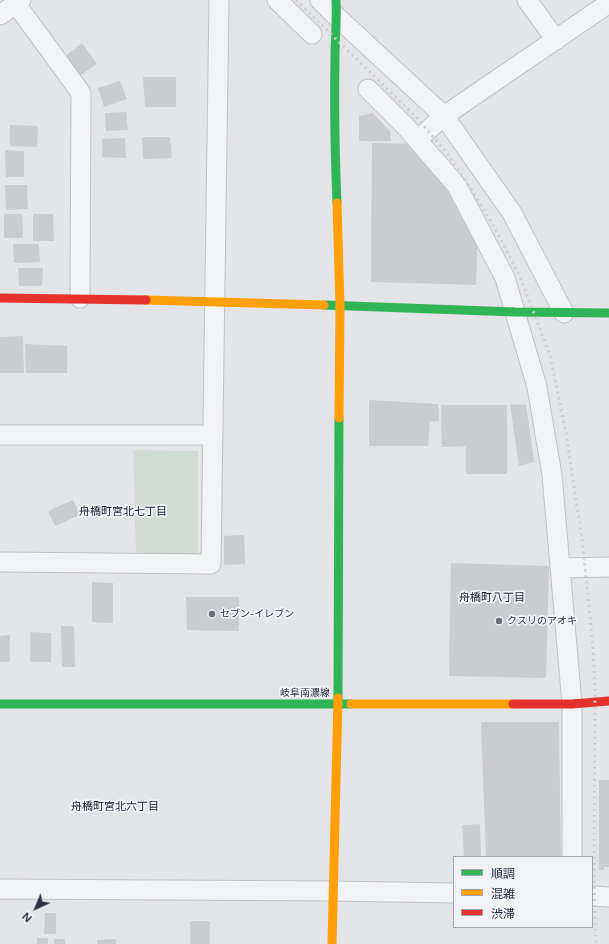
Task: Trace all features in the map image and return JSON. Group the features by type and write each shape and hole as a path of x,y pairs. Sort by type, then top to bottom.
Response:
{"street":[{"path":"0,562 211,564 219,0"},
{"path":"277,0 312,34"},
{"path":"320,0 336,9 444,116 512,213 564,313"},
{"path":"527,0 556,40"},
{"path":"0,15 18,2 81,93 80,298"},
{"path":"417,140 444,116 609,3"},
{"path":"332,944 332,891 338,704 340,306 335,144 336,9"},
{"path":"368,89 417,140 457,186 505,278 537,387 552,475 572,704 572,856"},
{"path":"0,298 215,301 515,312 609,313"},
{"path":"0,434 212,435"},
{"path":"560,568 609,567"},
{"name":"岐阜南濃線","path":"0,704 572,704 609,701"},
{"path":"0,889 453,893"},
{"path":"593,896 609,897"}],"shaded area":[{"path":"133,450 198,451 198,555 136,555"}],"building":[{"path":"82,43 97,64 78,77 64,57"},
{"path":"143,77 176,77 176,107 145,107"},
{"path":"120,81 127,99 104,107 98,88"},
{"path":"126,112 128,130 106,131 105,113"},
{"path":"373,113 390,131 391,141 359,141 359,116"},
{"path":"10,125 38,126 37,147 10,146"},
{"path":"142,137 170,137 172,158 143,159"},
{"path":"125,138 126,158 102,157 102,139"},
{"path":"372,143 414,144 432,165 478,232 476,285 371,282"},
{"path":"5,150 24,151 24,177 6,177"},
{"path":"5,185 27,185 28,209 6,210"},
{"path":"4,214 22,214 23,238 4,238"},
{"path":"33,214 53,214 54,241 33,241"},
{"path":"13,244 39,244 40,262 14,263"},
{"path":"18,268 43,268 42,286 19,286"},
{"path":"23,336 24,373 0,373 0,337"},
{"path":"25,344 67,346 67,373 26,373"},
{"path":"369,400 438,404 439,421 430,422 428,446 369,446"},
{"path":"510,404 526,405 534,462 519,466"},
{"path":"441,405 507,405 507,474 466,474 466,446 442,447"},
{"path":"73,500 80,515 55,526 48,511"},
{"path":"244,535 245,564 224,565 224,536"},
{"name":"クスリのアオキ","path":"451,563 549,566 546,678 449,676"},
{"path":"92,582 113,583 113,623 92,622"},
{"name":"セブン-イレブン","path":"186,597 239,597 239,631 187,630"},
{"path":"61,626 74,626 75,667 62,667"},
{"path":"30,632 51,633 51,662 30,662"},
{"path":"10,635 10,662 0,662 0,636"},
{"path":"481,722 559,722 561,856 486,856"},
{"path":"599,780 609,780 609,867 604,867 604,870 599,870"},
{"path":"480,824 481,856 464,856 462,825"},
{"path":"45,913 56,913 56,934 44,934"},
{"path":"190,921 210,921 210,944 190,944"},
{"path":"37,938 48,938 48,944 37,944"},
{"path":"54,939 65,939 65,944 54,944"},
{"path":"116,939 116,944 97,944 97,940"}],"railway":[{"path":"296,0 417,118 446,152 475,195 498,234 520,277 550,355 566,433 582,539 593,646 595,691 594,877 596,944"}],"traffic: fast":[{"path":"336,0 335,149 337,203"},
{"path":"324,305 515,312 609,313"},
{"path":"338,698 339,418"},
{"path":"0,704 351,704"}],"traffic: slow":[{"path":"337,203 340,306 339,418"},
{"path":"146,300 324,305"},
{"path":"332,944 338,698"},
{"path":"351,704 513,704"}],"traffic: jam":[{"path":"0,298 146,300"},
{"path":"513,704 572,704 609,701"}],"place":[{"name":"セブン-イレブン","path":"212,614"},
{"name":"クスリのアオキ","path":"499,621"}],"district":[{"name":"舟橋町宮北七丁目","path":"123,512"},
{"name":"舟橋町八丁目","path":"492,598"},
{"name":"舟橋町宮北六丁目","path":"115,807"}]}
